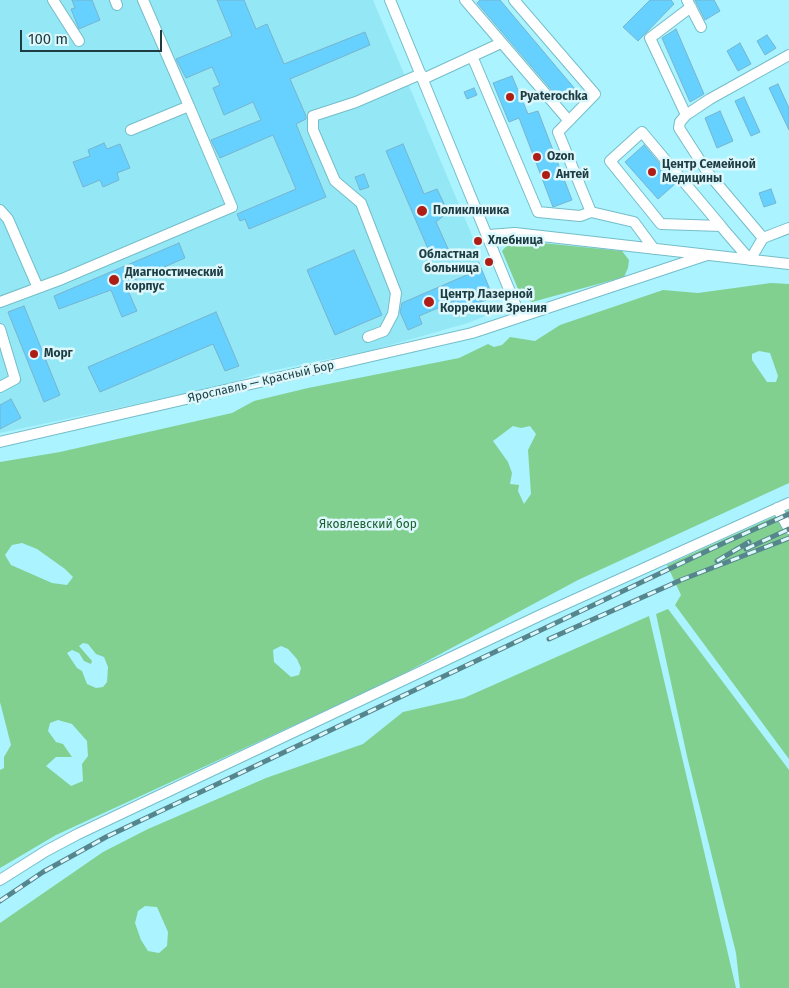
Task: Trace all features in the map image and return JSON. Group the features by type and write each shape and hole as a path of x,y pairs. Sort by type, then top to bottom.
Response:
{"street":[{"path":"53,0 79,40"},
{"path":"0,302 232,207 143,0"},
{"path":"390,0 489,235 520,316"},
{"path":"465,0 569,121"},
{"path":"514,0 595,94 558,132 591,212"},
{"path":"686,115 650,38 689,4 701,27"},
{"path":"368,337 384,331 393,314 396,293 361,204 335,181 313,130 313,116 356,102 501,43"},
{"path":"763,238 708,173 679,128 680,122 686,115 710,99 789,55"},
{"path":"472,56 538,212 580,216 591,212 634,222 654,249"},
{"path":"131,130 189,106"},
{"path":"721,226 661,224 610,161 642,132 750,260"},
{"path":"0,210 8,219 38,288"},
{"path":"750,260 763,238 789,228"},
{"path":"489,235 515,233 789,264"},
{"name":"Ярославль — Красный Бор","path":"0,442 472,334 520,316 707,255"},
{"path":"0,329 15,379 0,387"},
{"path":"0,880 46,851 96,825 545,613 789,503"},
{"path":"777,508 789,529"}],"shaded area":[{"path":"0,0 373,0 476,245 479,262 465,268 485,316 468,323 373,350 260,373 226,385 0,433"}],"green space":[{"path":"512,240 622,251 629,260 628,268 624,277 532,302 521,296 502,251"},
{"name":"Яковлевский бор","path":"771,283 789,284 789,483 578,580 390,681 56,835 0,868 0,770 4,768 4,757 11,745 0,702 0,462 60,452 232,413 254,401 308,388 459,358 488,344 494,347 502,345 510,337 535,341 560,325 663,290 698,293","holes":["759,351 770,353 778,376 776,382 767,382 752,360 752,354","513,426 521,428 530,426 536,434 528,450 531,494 524,504 518,491 519,485 510,484 512,473 508,462 493,441","22,543 37,549 73,577 67,585 52,583 11,565 5,555 12,545","83,643 88,644 96,654 104,657 108,667 107,682 103,687 96,688 87,684 82,671 77,668 67,653 72,650 79,653 84,661 91,664 92,661 79,646","281,646 288,649 297,659 301,668 299,675 291,677 274,662 273,650","58,720 72,724 87,741 88,756 82,764 83,781 71,786 46,766 56,757 72,757 63,744 56,742 48,731 50,723"]},
{"path":"789,510 789,759 675,605 681,595 667,565"},
{"path":"668,609 789,770 789,988 740,988 736,953 687,756 656,614"},
{"path":"649,616 736,988 0,988 0,923 103,852 148,829 266,778 363,744 403,712 464,698","holes":["145,906 157,907 168,932 167,946 159,953 148,951 141,940 135,923 138,911"]}],"building":[{"path":"72,0 92,0 100,20 79,29 71,9 75,8"},
{"path":"217,0 244,0 256,29 267,24 284,64 365,32 370,45 290,79 306,116 306,119 296,124 326,197 249,229 245,219 240,221 237,214 296,189 273,135 220,158 211,140 261,120 253,102 224,115 213,88 220,85 212,67 186,78 176,59 232,36"},
{"path":"480,0 500,0 575,89 561,101 477,3"},
{"path":"650,0 671,0 674,4 638,41 623,27"},
{"path":"695,0 714,0 720,11 705,20"},
{"path":"676,29 704,94 690,102 662,38"},
{"path":"767,35 776,48 765,55 757,41"},
{"path":"740,43 751,64 738,71 727,51"},
{"path":"512,76 528,114 538,111 572,200 553,207 519,118 509,122 493,83"},
{"path":"778,84 789,108 789,130 769,88"},
{"path":"474,88 477,95 467,99 464,92"},
{"path":"744,97 760,132 751,136 735,101"},
{"path":"720,111 733,141 717,148 705,118"},
{"path":"104,143 107,149 120,144 130,168 117,173 119,180 103,187 100,180 83,187 73,162 90,156 88,150"},
{"path":"403,144 424,194 437,189 448,212 436,222 449,251 432,258 386,151"},
{"name":"Центр Семейной Медицины","path":"644,145 676,183 658,199 625,162"},
{"path":"364,174 369,187 360,190 355,177"},
{"path":"771,189 776,203 764,207 759,193"},
{"path":"179,243 185,258 125,284 137,311 122,317 111,290 59,309 54,296"},
{"path":"354,250 382,315 335,335 307,270"},
{"name":"Центр Лазерной Коррекции Зрения","path":"479,263 493,297 462,310 457,300 419,316 422,324 408,330 400,312 402,303 469,274 466,268"},
{"name":"Морг","path":"24,306 60,395 44,402 8,312"},
{"path":"216,312 239,366 225,371 213,344 100,392 88,367"},
{"path":"11,399 21,418 0,429 0,405"}],"railway":[{"path":"0,901 43,872 106,837 728,541 789,514"},
{"path":"746,549 789,529"},
{"path":"549,639 681,580 789,538"},
{"path":"717,561 749,542"}],"place":[{"name":"Pyaterochka","path":"510,97"},
{"name":"Ozon","path":"537,157"},
{"name":"Центр Семейной Медицины","path":"652,172"},
{"name":"Антей","path":"546,175"},
{"name":"Поликлиника","path":"422,211"},
{"name":"Хлебница","path":"478,241"},
{"name":"Областная больница","path":"489,262"},
{"name":"Диагностический корпус","path":"114,280"},
{"name":"Центр Лазерной Коррекции Зрения","path":"429,302"},
{"name":"Морг","path":"34,354"}]}
